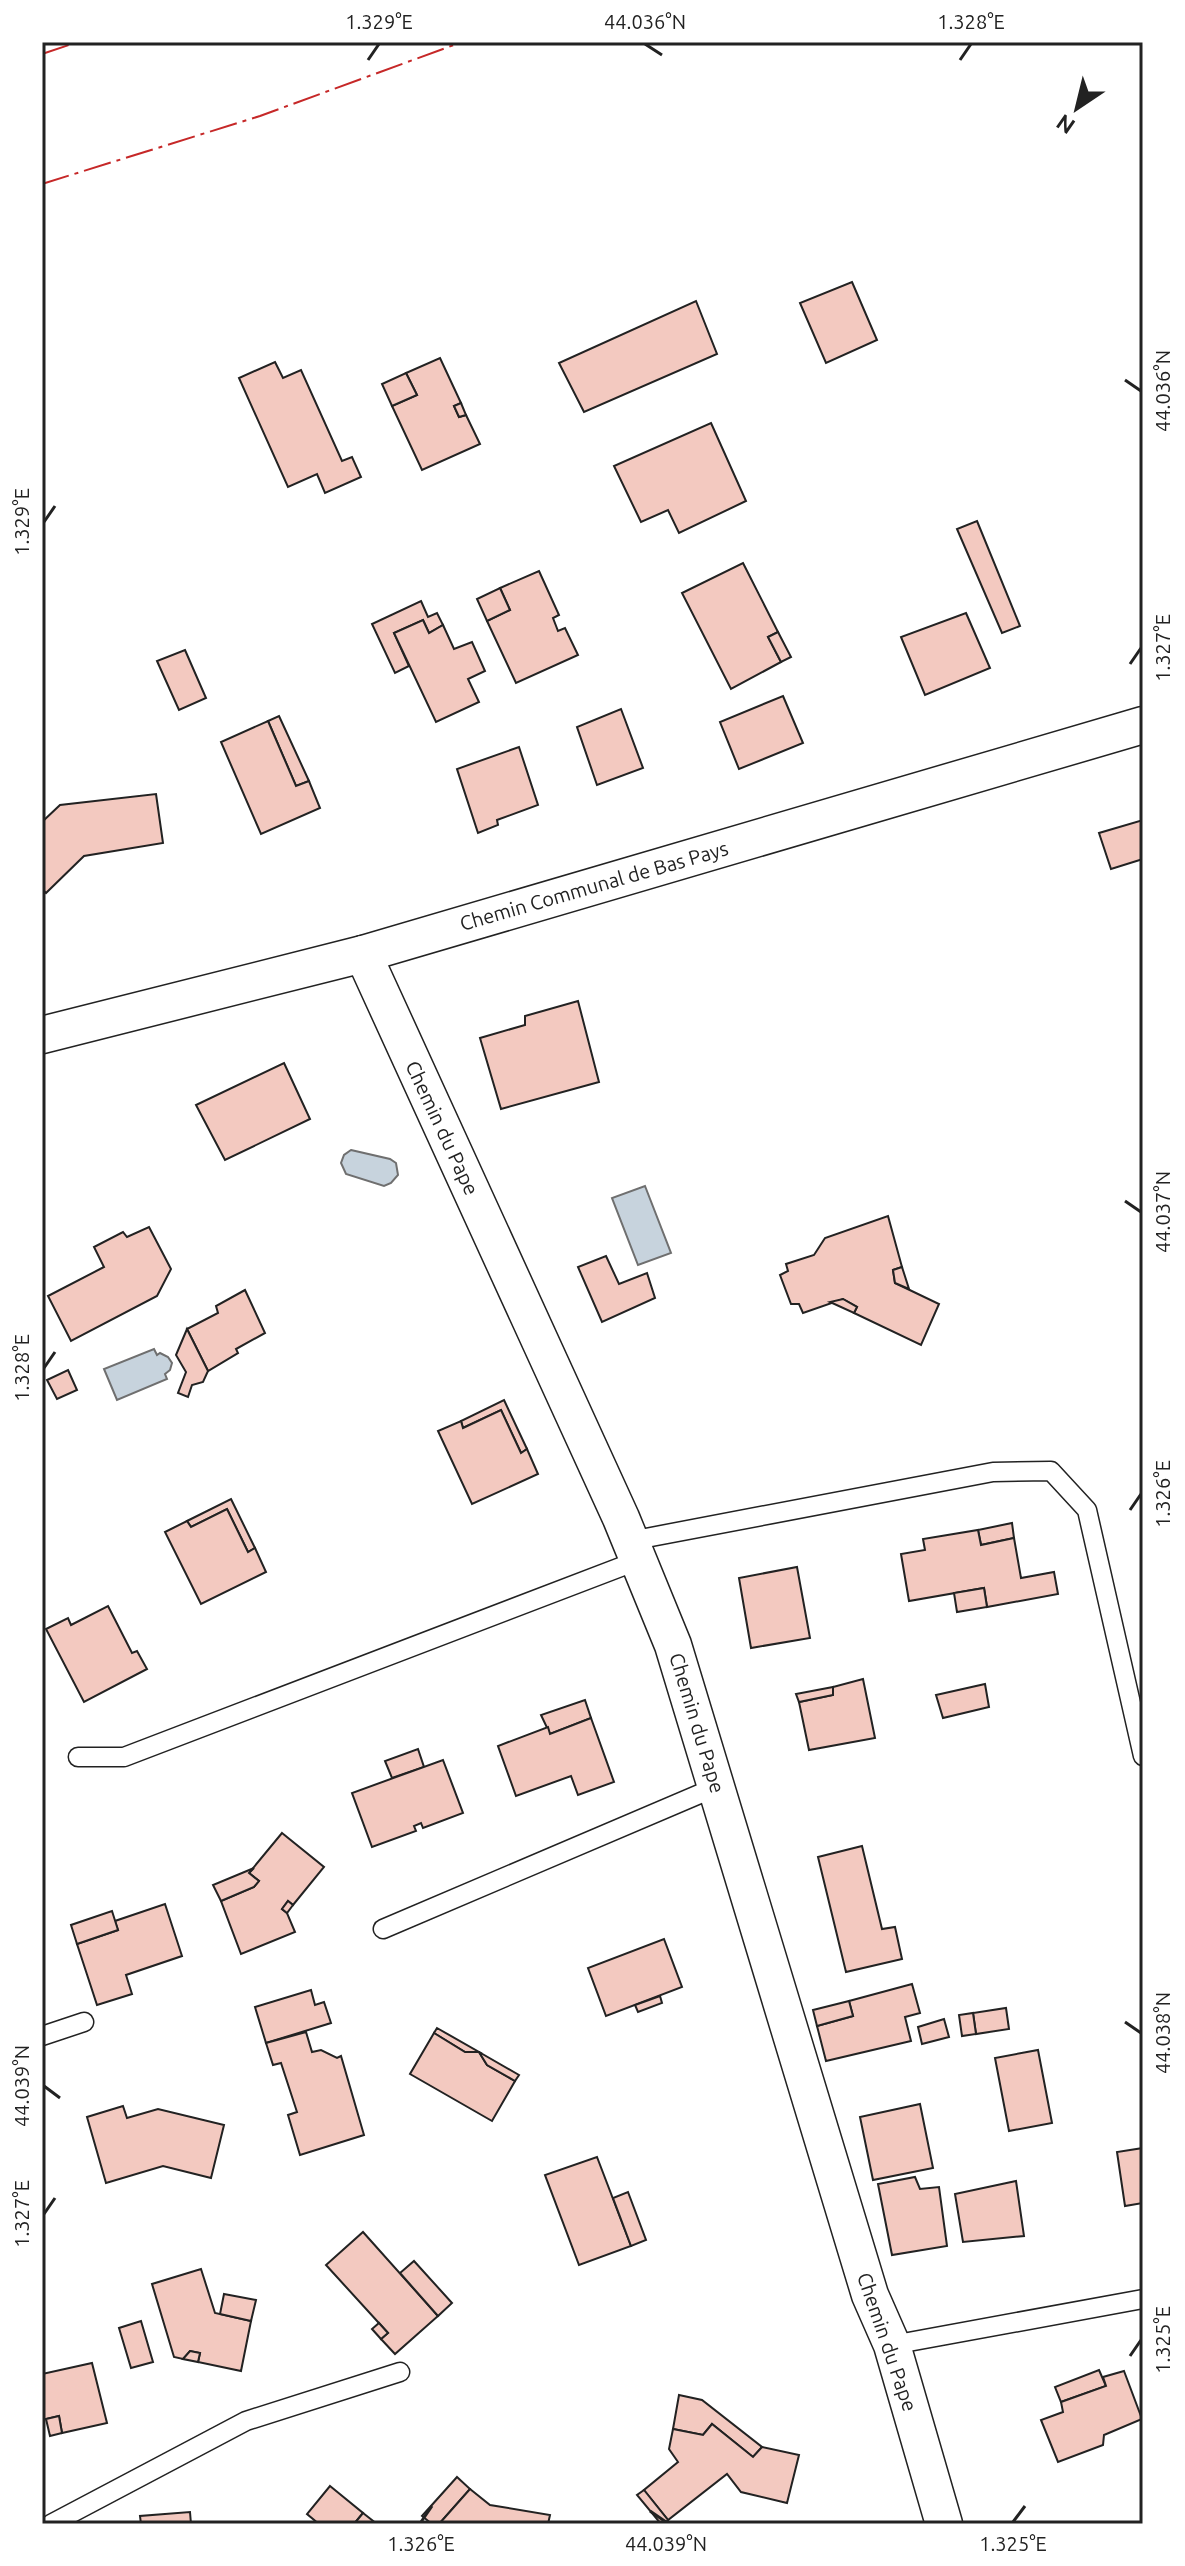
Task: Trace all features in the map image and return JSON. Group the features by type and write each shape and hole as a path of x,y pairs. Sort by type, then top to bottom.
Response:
{"street":[{"name":"Chemin Communal de Bas Pays","path":"42,1035 363,954 1143,725"},
{"name":"Chemin du Pape","path":"363,954 635,1551 673,1645 870,2295 892,2345 944,2524"}],"lane":[{"path":"78,1757 124,1757 635,1551 993,1472 1051,1471 1087,1510 1143,1756"},
{"path":"383,1929 716,1787"},
{"path":"42,2036 84,2022"},
{"path":"892,2345 1143,2299"},
{"path":"51,2524 246,2421 400,2372"}],"shaded area":[{"path":"351,1150 390,1159 396,1163 398,1175 384,1186 346,1174 341,1163 344,1155"},
{"path":"645,1186 671,1253 638,1265 612,1198"},
{"path":"154,1349 157,1355 160,1353 168,1357 172,1363 165,1374 167,1379 117,1400 104,1369"}],"building":[{"path":"852,282 877,340 826,363 800,303"},
{"path":"696,301 717,354 584,412 559,363"},
{"path":"440,358 461,403 454,406 459,417 466,415 480,444 422,470 392,406 417,395 406,373"},
{"path":"275,362 283,378 301,370 342,461 352,457 361,477 325,493 317,474 288,487 239,378"},
{"path":"406,373 417,395 392,406 382,384"},
{"path":"461,403 466,415 459,417 454,406"},
{"path":"711,423 746,501 679,533 668,510 641,522 614,466"},
{"path":"977,521 1020,626 1002,633 957,529"},
{"path":"743,563 778,632 768,637 781,662 731,689 682,593"},
{"path":"539,571 559,615 553,618 558,631 565,628 578,655 516,683 487,621 510,610 500,588"},
{"path":"500,588 510,610 487,621 477,599"},
{"path":"421,601 428,617 437,613 443,625 429,633 423,620 394,633 409,666 395,673 372,624"},
{"path":"966,613 990,668 925,695 901,637"},
{"path":"423,620 429,633 443,625 454,649 472,642 485,671 468,679 479,702 436,722 394,633"},
{"path":"778,632 791,657 781,662 768,637"},
{"path":"185,650 206,698 179,710 157,661"},
{"path":"783,696 803,743 739,769 720,722"},
{"path":"621,709 643,768 597,785 577,727"},
{"path":"279,716 309,781 296,786 268,721"},
{"path":"268,721 296,786 309,781 320,808 261,834 221,742"},
{"path":"519,747 538,805 497,820 498,825 478,833 457,769"},
{"path":"156,794 163,843 84,856 46,893 42,889 42,822 60,805"},
{"path":"1143,820 1143,859 1111,869 1099,833"},
{"path":"578,1001 599,1082 501,1109 480,1038 525,1025 525,1016"},
{"path":"284,1063 310,1119 225,1160 196,1105"},
{"path":"888,1216 902,1267 893,1270 895,1283 939,1304 921,1345 854,1313 857,1307 843,1299 803,1313 799,1304 791,1304 780,1275 788,1271 786,1264 814,1255 825,1238"},
{"path":"149,1227 171,1269 157,1296 71,1341 48,1296 104,1267 94,1247 123,1232 127,1237"},
{"path":"606,1256 619,1284 647,1273 655,1298 602,1322 578,1267"},
{"path":"902,1267 909,1289 895,1283 893,1270"},
{"path":"245,1290 265,1333 236,1349 238,1353 208,1371 187,1329 218,1313 216,1306"},
{"path":"843,1299 857,1307 854,1313 830,1302"},
{"path":"187,1329 208,1371 203,1382 192,1385 188,1397 178,1393 186,1372 176,1355"},
{"path":"68,1370 77,1390 57,1399 47,1380"},
{"path":"504,1400 527,1449 521,1453 501,1410 463,1428 461,1421"},
{"path":"501,1410 521,1453 527,1449 538,1474 472,1504 438,1431 461,1421 463,1428"},
{"path":"231,1499 255,1548 248,1552 227,1509 191,1527 187,1521"},
{"path":"227,1509 248,1552 255,1548 266,1572 201,1604 165,1532 187,1521 191,1527"},
{"path":"1012,1523 1014,1538 981,1545 978,1530"},
{"path":"978,1530 981,1545 1014,1538 1021,1578 1054,1572 1058,1594 987,1607 984,1588 909,1601 901,1554 925,1550 923,1539"},
{"path":"797,1567 810,1638 751,1648 739,1578"},
{"path":"984,1588 987,1607 957,1612 954,1593"},
{"path":"108,1606 132,1653 137,1651 147,1669 84,1702 46,1629 68,1618 71,1625"},
{"path":"863,1679 875,1738 809,1750 799,1702 833,1695 833,1687"},
{"path":"985,1684 989,1707 943,1718 936,1695"},
{"path":"833,1687 833,1695 799,1702 796,1694"},
{"path":"585,1700 591,1718 550,1734 541,1715"},
{"path":"591,1718 614,1782 578,1795 571,1776 516,1796 498,1746 548,1727 550,1734"},
{"path":"418,1749 424,1767 392,1778 385,1761"},
{"path":"443,1760 463,1813 423,1828 421,1823 414,1826 416,1831 372,1847 352,1793"},
{"path":"282,1833 324,1867 293,1905 288,1901 282,1909 295,1932 241,1954 221,1901 254,1887 259,1881 249,1873"},
{"path":"862,1846 882,1929 895,1927 902,1959 846,1972 818,1857"},
{"path":"254,1868 249,1873 259,1881 254,1887 221,1901 213,1885"},
{"path":"288,1901 293,1905 287,1913 282,1909"},
{"path":"165,1904 182,1956 126,1975 132,1994 97,2005 77,1944 118,1930 115,1921"},
{"path":"112,1911 118,1930 77,1944 71,1925"},
{"path":"664,1939 682,1987 606,2016 588,1968"},
{"path":"912,1984 920,2013 905,2017 911,2041 826,2061 817,2026 853,2016 849,2001"},
{"path":"311,1990 315,2005 324,2002 331,2023 266,2043 255,2007"},
{"path":"660,1996 662,2003 638,2012 635,2005"},
{"path":"849,2001 853,2016 817,2026 813,2010"},
{"path":"1006,2008 1009,2029 976,2034 973,2013"},
{"path":"973,2013 976,2034 962,2036 959,2015"},
{"path":"944,2019 949,2037 922,2044 918,2027"},
{"path":"437,2028 479,2052 465,2052 434,2033"},
{"path":"306,2032 312,2052 321,2050 337,2058 341,2056 364,2135 300,2155 288,2115 297,2112 281,2063 273,2065 266,2043"},
{"path":"434,2033 465,2052 479,2052 487,2065 515,2081 492,2121 410,2074"},
{"path":"1038,2050 1052,2123 1009,2131 995,2058"},
{"path":"479,2052 519,2075 515,2081 487,2065"},
{"path":"920,2104 933,2168 873,2180 860,2117"},
{"path":"123,2106 127,2118 158,2109 224,2125 211,2178 163,2166 106,2183 87,2117"},
{"path":"1143,2148 1143,2203 1125,2206 1117,2152"},
{"path":"597,2157 631,2246 579,2265 545,2175"},
{"path":"915,2177 920,2189 939,2187 947,2246 892,2255 878,2184"},
{"path":"1016,2181 1024,2236 963,2242 955,2194"},
{"path":"628,2192 646,2240 631,2246 613,2198"},
{"path":"363,2232 438,2316 395,2354 381,2339 388,2333 326,2265"},
{"path":"414,2261 452,2303 438,2316 400,2273"},
{"path":"201,2269 215,2313 251,2321 241,2371 198,2362 200,2353 190,2351 183,2359 174,2357 152,2284"},
{"path":"224,2294 256,2300 251,2321 220,2314"},
{"path":"141,2321 153,2362 131,2368 119,2328"},
{"path":"379,2323 388,2333 381,2339 372,2329"},
{"path":"190,2351 200,2353 198,2362 183,2359"},
{"path":"92,2363 107,2423 62,2433 59,2416 42,2420 42,2374"},
{"path":"1099,2370 1106,2386 1061,2402 1055,2387"},
{"path":"1124,2371 1142,2419 1104,2435 1103,2445 1058,2462 1041,2420 1063,2412 1061,2402 1106,2386 1103,2377"},
{"path":"679,2395 702,2400 762,2447 753,2457 712,2424 703,2435 673,2429"},
{"path":"59,2416 62,2433 50,2436 46,2419"},
{"path":"712,2424 753,2457 762,2447 799,2455 787,2503 741,2492 727,2474 668,2520 644,2490 678,2462 669,2449 673,2429 703,2435"},
{"path":"457,2477 470,2489 439,2524 432,2524 422,2516"},
{"path":"330,2486 363,2513 354,2524 319,2524 307,2514"},
{"path":"470,2489 490,2505 550,2515 548,2524 439,2524"},
{"path":"644,2490 668,2520 664,2524 637,2495"},
{"path":"190,2512 191,2524 141,2524 140,2516"},
{"path":"363,2513 377,2524 354,2524"}],"power":[{"path":"42,54 78,42"},
{"path":"42,184 260,116 462,42"}]}
